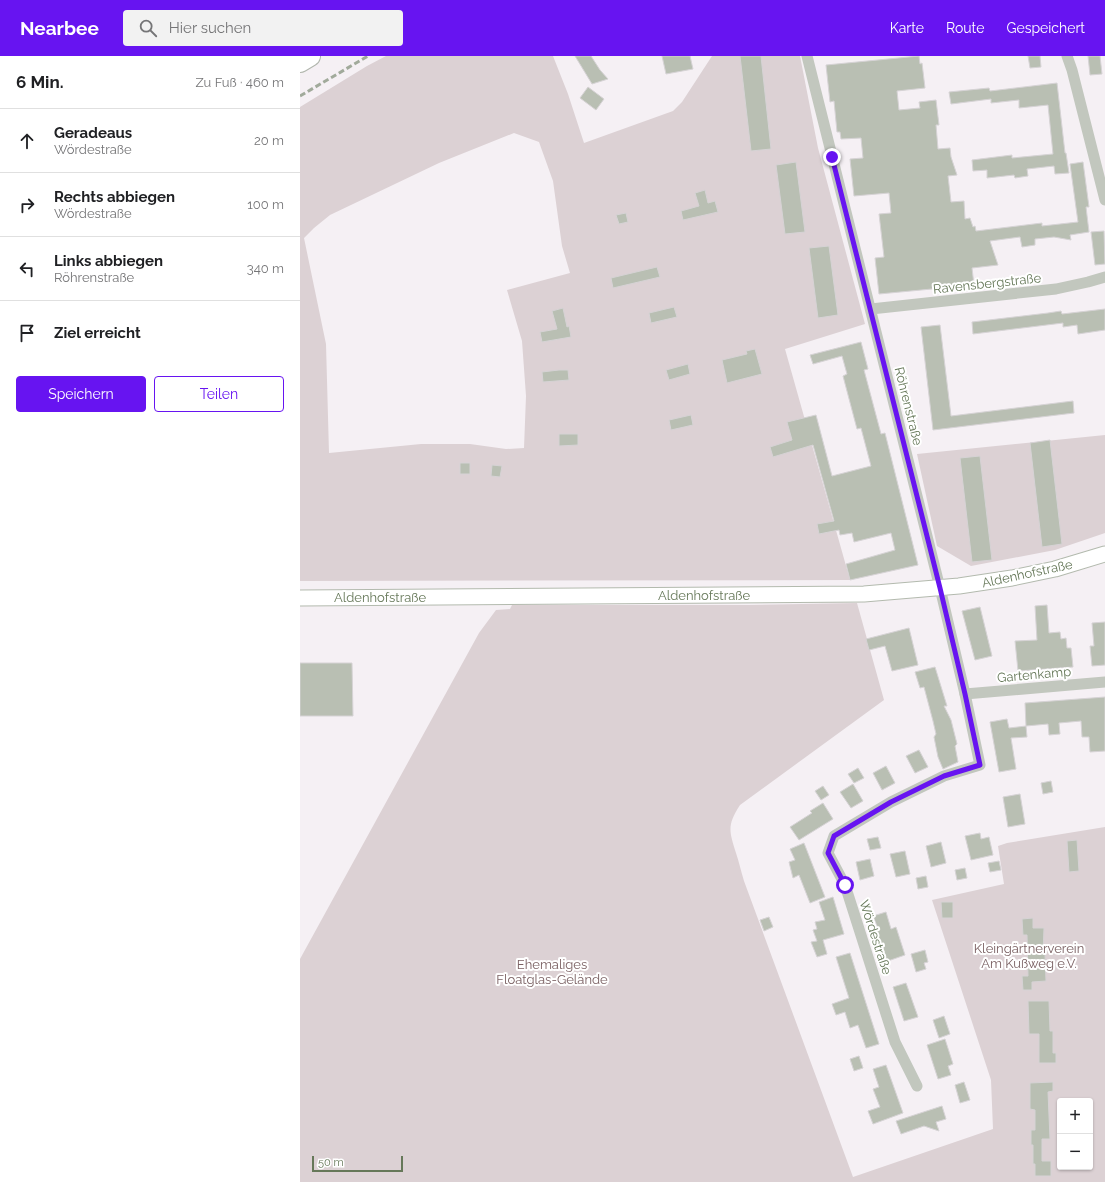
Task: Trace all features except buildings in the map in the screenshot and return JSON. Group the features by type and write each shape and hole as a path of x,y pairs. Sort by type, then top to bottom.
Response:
{"highway":[{"path":"300,62 310,56"}],"street":[{"name":"Röhrenstraße","path":"807,56 940,588 980,765"},
{"path":"1066,56 1070,64 1105,200"},
{"name":"Ravensbergstraße","path":"871,310 1056,289 1088,282 1105,276"},
{"name":"Aldenhofstraße","path":"300,598 864,594 940,588 1012,578 1055,569 1105,554"},
{"name":"Gartenkamp","path":"965,694 1105,682"},
{"name":"Wördestraße","path":"917,1086 895,1042 845,885 828,853 834,836 891,802 944,776 980,765"}],"green space":[{"path":"386,56 553,56 568,94 584,143 673,111 682,102 712,56 800,56 818,148 865,324 785,349 850,580 300,581 300,107","holes":["514,133 539,142 553,181 562,246 570,273 507,290 522,341 526,396 524,448 506,449 470,444 421,444 329,453 326,344 304,238 330,215 439,163"]},
{"path":"1105,435 1105,533 1055,550 971,566 937,546 917,454"},
{"name":"Ehemaliges Floatglas-Gelände","path":"857,603 884,700 740,805 733,818 730,828 744,881 853,1177 993,1129 991,1080 932,900 1004,884 998,846 1007,843 1105,827 1105,1182 300,1182 300,959 479,633 496,610 510,609 512,605 748,605"}],"railway":[{"path":"300,96 368,56"}],"route":[{"path":"832,157 940,588 980,765 944,776 891,802 834,836 828,853 845,885"}],"park label":[{"name":"Kleingärtnerverein Am Kußweg e.V.","path":"1029,956"}]}
